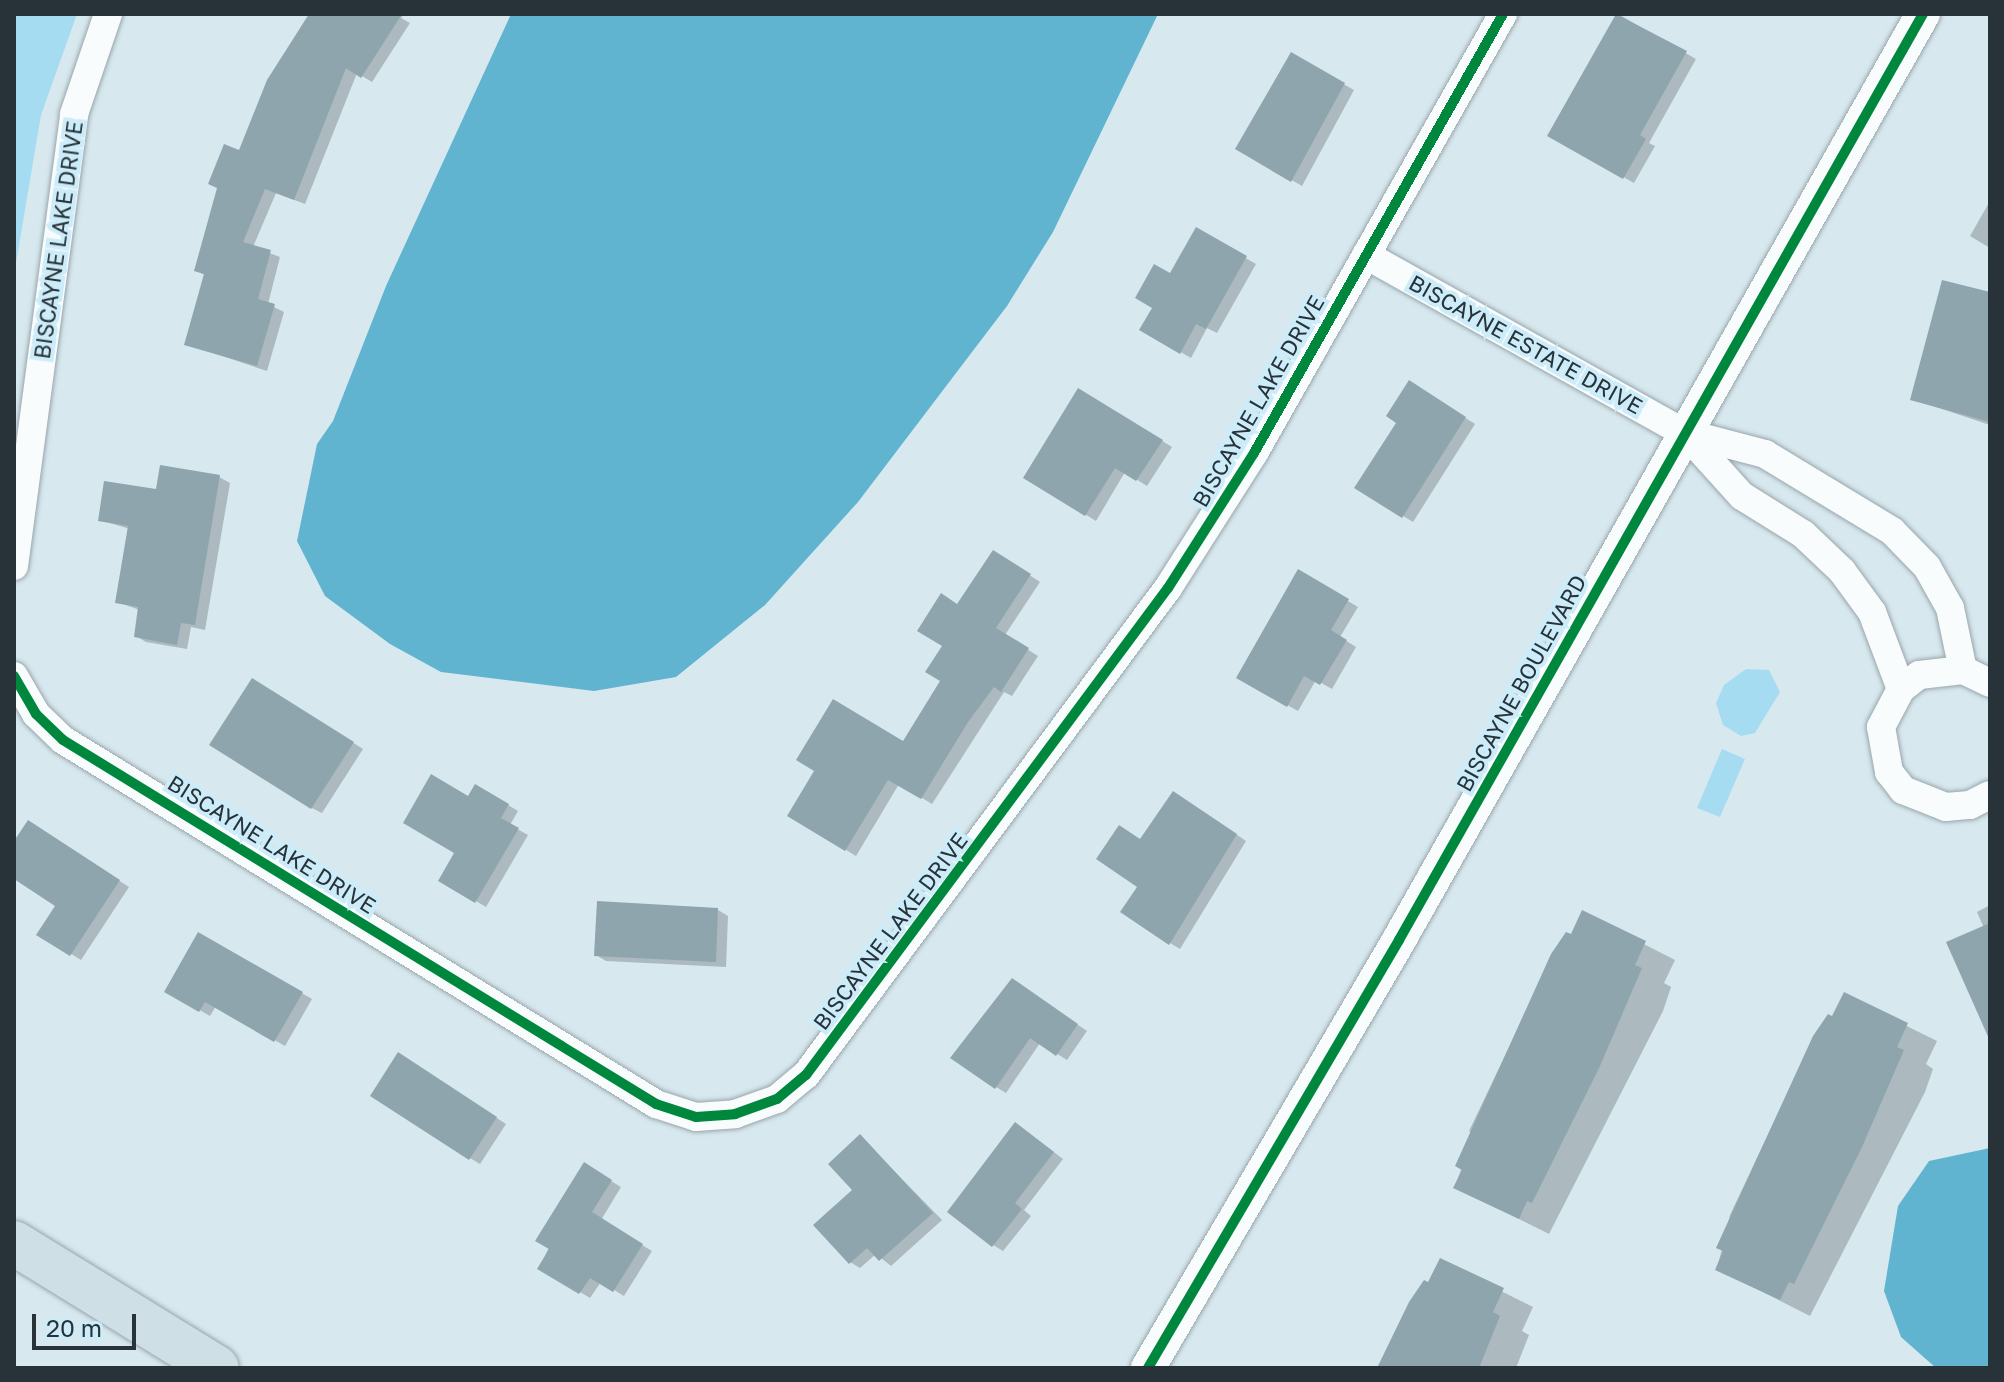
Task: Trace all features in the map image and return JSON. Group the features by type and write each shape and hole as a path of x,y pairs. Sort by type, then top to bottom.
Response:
{"highway":[{"path":"14,1243 217,1368"}],"street":[{"name":"BISCAYNE LAKE DRIVE","path":"14,566 74,114 108,14"},
{"name":"BISCAYNE LAKE DRIVE","path":"14,676 36,714 63,740 656,1104 696,1117 735,1114 777,1099 806,1075 1089,699 1168,588 1254,453 1503,14"},
{"name":"BISCAYNE BOULEVARD","path":"1148,1368 1399,940 1923,14"},
{"name":"BISCAYNE ESTATE DRIVE","path":"1366,255 1685,433"},
{"path":"1685,433 1765,454 1892,531 1927,567 1950,608 1963,670"},
{"path":"1685,433 1727,483 1803,534 1842,571 1872,612 1901,689"},
{"path":"1990,683 1963,670 1930,672 1901,689 1881,727 1881,750 1903,790 1946,807 1970,805 1990,795"}],"shaded area":[{"path":"14,14 77,14 41,115 14,275"},
{"path":"511,14 1158,14 1053,232 1007,306 858,502 765,605 676,677 594,691 441,672 390,644 325,596 297,541 317,444 333,421 386,286"},
{"path":"1746,669 1769,670 1780,692 1755,733 1741,736 1723,725 1716,703 1724,685"},
{"path":"1722,749 1745,759 1720,817 1697,808"},
{"path":"1990,1148 1990,1368 1936,1368 1901,1337 1884,1291 1898,1206 1929,1161"}],"building":[{"path":"309,14 402,14 361,78 346,68 294,200 265,189 243,242 271,250 258,299 275,304 257,366 184,345 204,274 194,271 217,188 208,184 224,144 239,150 267,80"},
{"path":"1616,14 1687,51 1640,135 1646,139 1623,179 1547,136"},
{"path":"1291,52 1345,83 1291,182 1235,149"},
{"path":"1196,227 1247,256 1206,329 1196,324 1180,354 1139,330 1152,308 1135,298 1154,264 1170,273"},
{"path":"1942,280 1990,292 1990,422 1910,400"},
{"path":"1409,380 1466,417 1402,518 1354,488 1396,423 1386,416"},
{"path":"1078,388 1163,440 1136,481 1115,468 1085,516 1023,478"},
{"path":"160,465 220,475 195,625 181,623 177,645 134,637 138,607 115,603 128,526 98,521 104,481 156,489"},
{"path":"993,550 1031,574 996,628 1029,648 1001,692 994,687 968,722 921,799 888,780 845,851 787,816 814,771 796,760 833,699 903,741 940,681 925,672 942,646 917,631 941,593 957,604"},
{"path":"1298,569 1349,599 1331,630 1347,640 1320,685 1304,676 1287,707 1236,678"},
{"path":"252,678 354,742 311,809 209,745"},
{"path":"431,774 468,796 475,784 509,804 501,818 519,828 475,903 438,881 454,853 403,823"},
{"path":"1173,791 1237,834 1169,945 1120,912 1137,887 1096,859 1119,825 1140,839"},
{"path":"28,820 120,880 70,956 36,935 55,906 14,879 14,841"},
{"path":"597,901 718,908 716,962 594,956"},
{"path":"1582,910 1646,941 1635,965 1642,968 1600,1066 1532,1203 1527,1201 1519,1219 1453,1188 1462,1170 1455,1166 1551,954 1566,932 1571,934"},
{"path":"1990,923 1990,1041 1946,942"},
{"path":"198,932 303,992 274,1042 205,1002 199,1012 164,992"},
{"path":"1012,978 1078,1024 1056,1056 1030,1038 995,1089 950,1058"},
{"path":"1844,992 1908,1023 1897,1047 1904,1050 1862,1147 1794,1284 1789,1282 1780,1300 1715,1270 1723,1251 1716,1248 1813,1036 1828,1014 1832,1016"},
{"path":"398,1052 497,1117 469,1160 370,1096"},
{"path":"1015,1122 1054,1152 1015,1203 1022,1209 992,1247 947,1212"},
{"path":"860,1134 933,1213 879,1261 867,1248 849,1264 813,1225 852,1190 828,1164"},
{"path":"584,1162 612,1180 592,1212 643,1244 613,1292 590,1278 579,1294 537,1269 549,1249 535,1241"},
{"path":"1440,1258 1504,1288 1493,1312 1500,1316 1479,1368 1377,1368 1409,1302 1424,1280 1428,1282"}],"cycle path":[{"path":"14,676 36,714 63,740 656,1104 696,1117 735,1114 777,1099 806,1075 1168,588 1254,453 1503,14"},
{"path":"1148,1368 1399,940 1923,14"}]}
